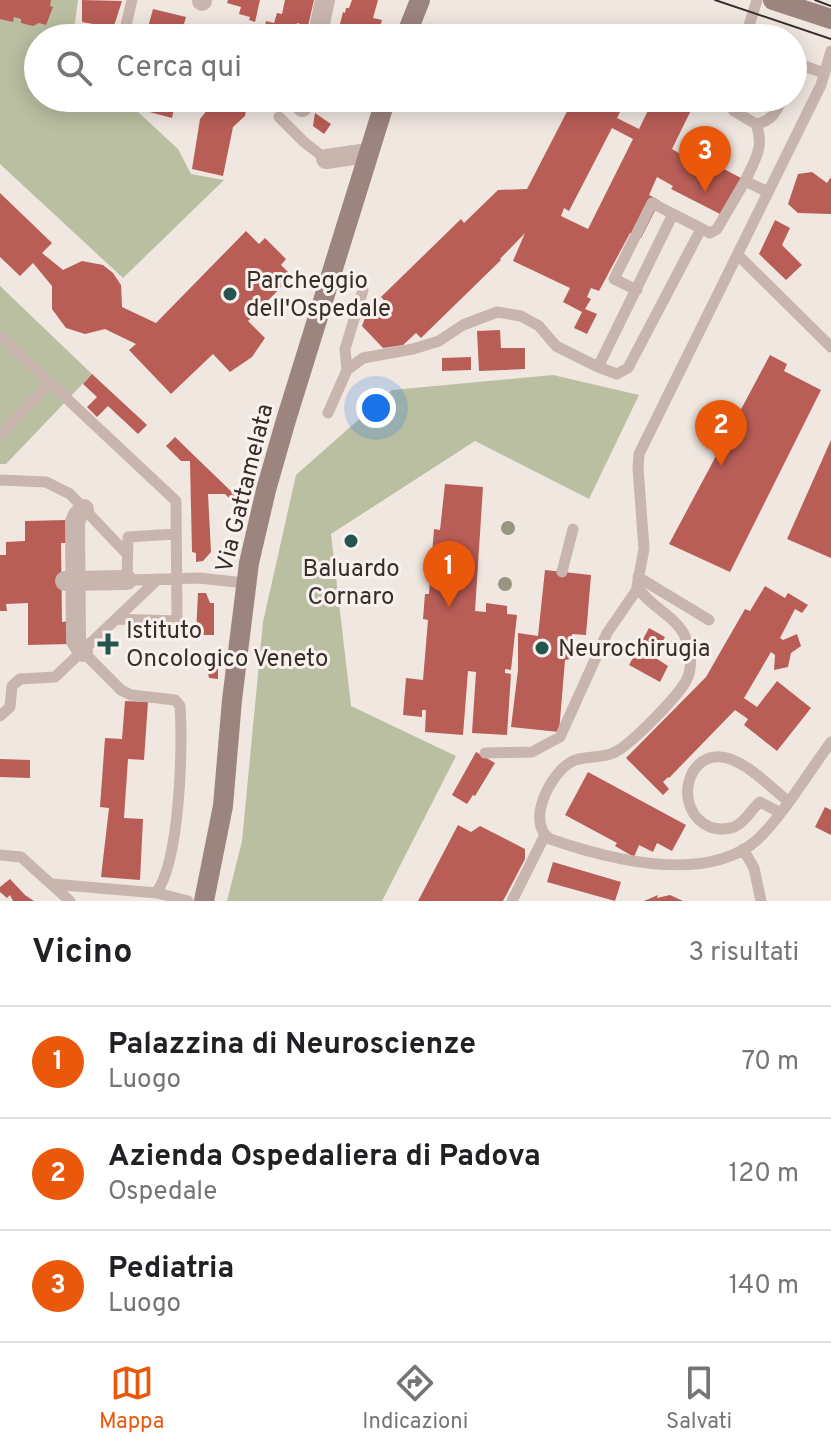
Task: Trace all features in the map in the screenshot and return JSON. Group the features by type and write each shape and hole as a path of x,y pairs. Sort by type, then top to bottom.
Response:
{"main road":[{"path":"411,24 420,0"},
{"path":"773,0 810,6 831,19"},
{"name":"Via Gattamelata","path":"204,901 223,806 245,583 266,490 381,112"}],"street":[{"path":"320,24 325,0"},
{"path":"326,159 368,153"},
{"path":"83,652 76,641 70,581 75,522 84,509"},
{"path":"70,581 127,580"}],"lane":[{"path":"126,24 132,0"},
{"path":"749,24 757,0"},
{"path":"485,753 532,752 560,737 607,633 638,583 644,549 638,468 643,443 825,82 831,51"},
{"path":"296,135 301,112"},
{"path":"637,290 614,279 652,203 710,233 717,229 745,181 760,150 761,141 756,124 736,112"},
{"path":"756,124 776,112"},
{"path":"279,117 326,159"},
{"path":"745,181 768,192"},
{"path":"598,367 673,214"},
{"path":"347,370 363,358 439,341 463,325 497,312 521,316 539,326 556,346 617,374 628,368 701,229"},
{"path":"738,255 831,347"},
{"path":"328,413 347,370 345,349 363,290"},
{"path":"0,336 176,501 177,621 116,619"},
{"path":"0,435 49,383"},
{"path":"0,480 46,482 70,494 127,554"},
{"path":"562,572 573,529"},
{"path":"175,534 128,537 127,580 177,578 245,583"},
{"path":"0,716 10,707 12,686 20,679 55,677 158,579"},
{"path":"638,583 709,620"},
{"path":"638,583 684,633 691,662 687,679 625,747 607,755 572,761 562,769 539,811 539,824 545,835 567,844 657,865 699,864 743,849 765,832 831,742"},
{"path":"83,652 121,690 131,695 175,700 180,706 179,795 165,876 156,893"},
{"path":"779,812 760,802 737,825 725,830 713,828 697,819 691,810 687,800 689,780 699,764 706,760 716,756 729,758 788,801"},
{"path":"512,901 545,835"},
{"path":"743,849 754,868 761,901"},
{"path":"0,855 21,857 70,901"},
{"path":"52,884 156,893 188,901"}],"green space":[{"path":"0,0 78,0 75,24 24,24 24,112 138,112 178,149 191,174 224,180 123,278 0,164"},
{"path":"0,286 92,374 6,464 0,464"},
{"path":"553,375 639,395 589,499 475,441 331,534 351,706 456,756 382,901 227,901 242,841 263,622 296,475 392,390"}],"building":[{"path":"0,0 51,0 50,6 53,7 46,24 25,24 14,17 13,22 0,19"},
{"path":"82,0 122,1 115,24 82,22"},
{"path":"228,0 260,0 255,22 239,14 241,7 227,3"},
{"path":"285,0 314,0 308,24 265,24 266,21 274,23 277,13 282,14"},
{"path":"352,0 378,0 373,18 382,20 381,24 340,24 343,12"},
{"path":"153,9 186,17 184,24 149,24"},
{"path":"149,112 173,112 172,118"},
{"path":"206,112 246,112 233,127 223,176 192,169 200,119"},
{"path":"567,112 620,112 617,118 639,129 647,112 690,112 672,149 687,158 690,151 741,178 722,215 671,189 673,186 657,177 649,195 660,201 641,238 630,233 599,291 591,288 587,297 591,299 585,309 597,314 587,334 574,328 582,312 563,302 570,288 513,261 525,233 421,338 416,333 403,345 383,348 362,326 365,318 374,316 387,303 381,297 461,219 464,223 498,190 527,189","holes":["612,128 633,139 588,229 561,216 564,208 569,211"]},
{"path":"315,113 331,124 324,134 313,126"},
{"path":"812,172 827,183 831,177 831,214 798,213 788,204 798,174"},
{"name":"Parcheggio dell'Ospedale","path":"0,193 52,243 42,253 63,270 82,261 103,265 121,285 122,307 156,323 246,231 259,244 265,238 286,259 281,265 292,276 248,321 265,338 252,357 230,372 213,354 171,394 129,350 136,344 105,329 85,334 66,328 52,309 52,286 33,263 20,276 0,257"},
{"path":"775,220 790,228 782,245 802,265 786,280 759,254"},
{"path":"500,330 501,348 525,348 525,369 479,371 477,331"},
{"path":"770,355 787,364 784,371 821,390 730,572 669,544"},
{"path":"471,357 471,370 442,371 442,358"},
{"path":"92,374 147,425 138,434 108,406 97,417 87,407 97,397 83,384"},
{"path":"175,437 238,498 233,502 225,494 208,494 211,552 203,561 196,562 196,553 192,552 190,461 181,461 166,446"},
{"path":"831,440 831,558 787,539"},
{"path":"445,484 483,487 475,611 486,612 486,603 507,606 507,614 517,615 511,670 505,669 505,673 511,674 507,735 472,733 476,672 468,671 463,735 425,732 426,710 422,710 422,717 403,715 406,678 423,680 428,620 423,619 425,594 429,594 434,529 440,530"},
{"path":"67,520 67,543 61,543 62,622 69,621 70,644 28,645 28,603 6,604 7,611 0,611 0,555 6,555 6,542 25,541 25,521"},
{"name":"Neurochirugia","path":"545,570 591,575 586,635 572,634 570,659 565,660 559,732 511,727 518,670 518,633 538,636"},
{"path":"765,586 785,598 788,593 808,605 802,613 795,609 780,638 783,640 797,634 801,646 791,653 788,667 774,670 775,655 771,652 744,698 757,707 777,681 811,708 777,751 744,725 748,719 735,710 663,782 669,789 663,795 626,758 706,677 745,609 750,611"},
{"path":"198,593 206,593 210,603 214,603 214,635 196,635"},
{"path":"649,628 665,637 654,657 668,666 660,682 629,665"},
{"path":"206,661 218,662 218,679 209,678"},
{"path":"125,701 148,702 144,760 128,759 124,818 143,819 140,880 101,877 109,808 100,807 105,738 122,739"},
{"path":"476,752 495,763 467,804 452,795"},
{"path":"0,759 30,760 30,778 0,777"},
{"path":"588,772 686,825 672,851 657,843 653,852 639,845 634,857 615,846 617,843 565,815"},
{"path":"825,807 831,810 831,835 815,827"},
{"path":"458,825 471,832 480,826 525,849 525,859 503,901 418,901"},
{"path":"553,862 621,882 615,901 547,882"},
{"path":"10,879 34,901 13,901 10,895 7,898 0,892 0,887"},
{"path":"658,895 657,898 670,895 683,901 644,901"}],"tram line":[{"path":"715,0 786,24"},
{"path":"815,0 831,6"},
{"path":"807,31 831,39"}],"place":[{"name":"Pediatria","path":"705,192"},
{"name":"Parcheggio dell'Ospedale","path":"230,294"},
{"name":"Azienda Ospedaliera di Padova","path":"721,466"},
{"name":"Baluardo Cornaro","path":"351,541"},
{"name":"Palazzina di Neuroscienze","path":"449,607"},
{"name":"Istituto Oncologico Veneto","path":"108,644"},
{"name":"Neurochirugia","path":"542,648"}]}
